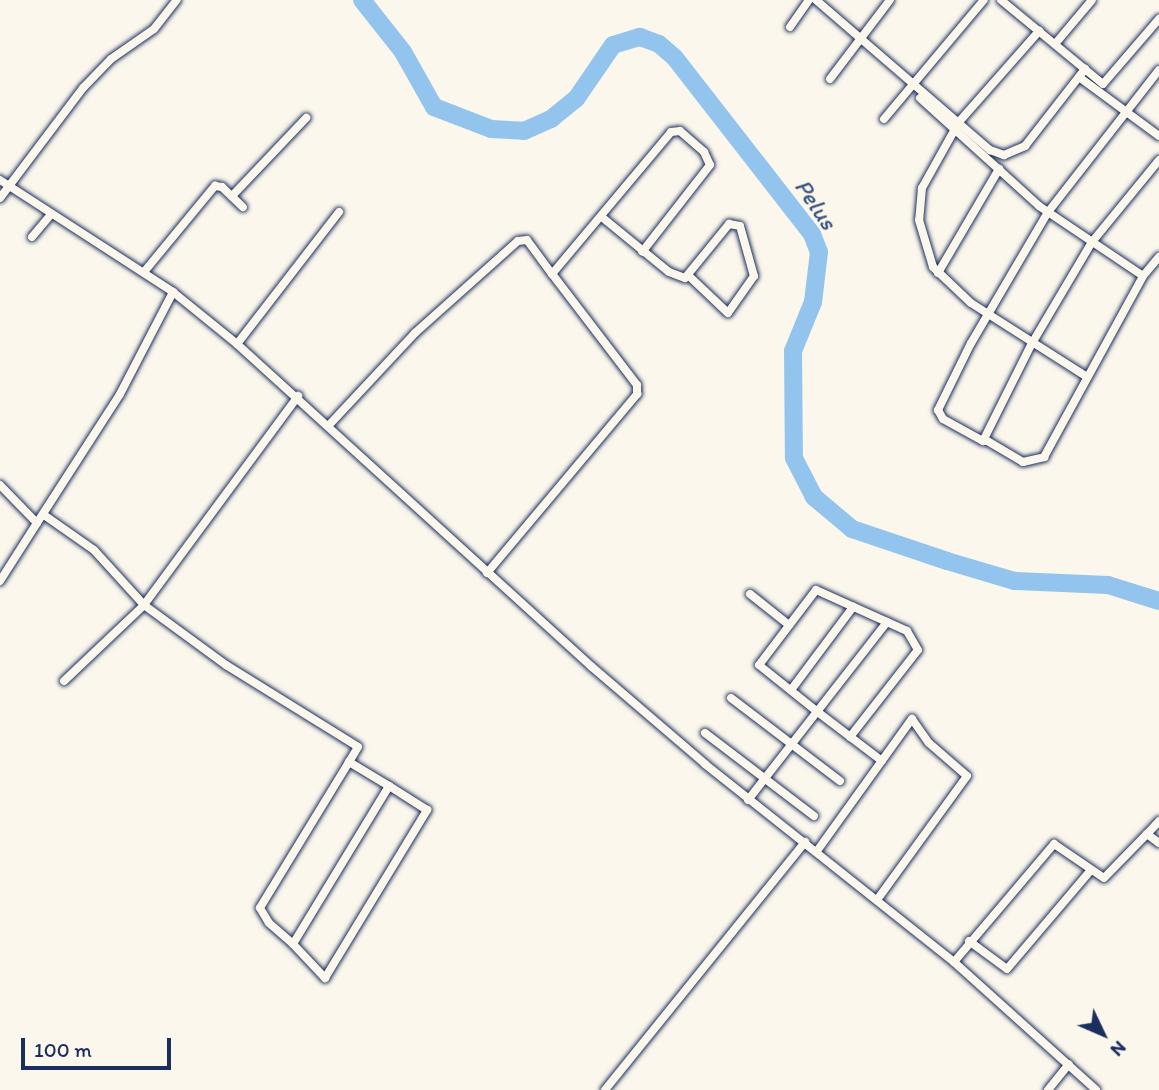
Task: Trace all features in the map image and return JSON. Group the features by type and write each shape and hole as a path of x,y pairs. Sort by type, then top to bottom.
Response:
{"street":[{"path":"0,198 91,79 155,29 177,0"},
{"path":"790,27 809,0"},
{"path":"816,0 957,126 999,169 1048,212 1143,276"},
{"path":"830,79 890,0"},
{"path":"884,119 984,0"},
{"path":"1003,0 1084,69 1106,83 1159,19"},
{"path":"1055,44 1092,0"},
{"path":"1039,32 957,126 927,171 919,206 925,247 938,273 987,315 1031,345 1087,377"},
{"path":"957,126 990,150 1012,155 1031,139 1084,69"},
{"path":"1159,70 1048,212 987,315 938,410 943,419 1023,462 1044,457 1143,276 1159,257"},
{"path":"1079,77 1159,136"},
{"path":"232,196 306,118"},
{"path":"552,274 603,218 671,132 684,134 704,152 710,165 642,252"},
{"path":"984,439 1031,345 1092,242 1159,160"},
{"path":"938,273 999,169"},
{"path":"0,180 173,292 237,344 299,396 486,573 748,800 817,851 954,962 1096,1090"},
{"path":"144,272 215,187 232,196 243,207"},
{"path":"237,344 339,212"},
{"path":"32,237 51,214"},
{"path":"603,218 669,272 689,276 728,313 754,276 740,226 729,224 689,276"},
{"path":"329,425 415,332 518,240 527,240 637,385 637,394 486,573"},
{"path":"1,577 44,515 120,394 173,292"},
{"path":"64,681 113,639 144,605 299,396"},
{"path":"0,485 37,523"},
{"path":"44,515 94,550 144,605 226,665 358,747 260,908 269,923 325,978 427,810 349,762"},
{"path":"850,737 918,650 907,631 816,590 759,665 819,713 850,737 882,761"},
{"path":"750,594 789,625"},
{"path":"791,690 853,607"},
{"path":"748,800 819,713 887,622"},
{"path":"731,698 840,781"},
{"path":"817,851 912,719 929,743 967,776 877,900"},
{"path":"705,733 814,817"},
{"path":"293,944 389,786"},
{"path":"954,962 969,941 1054,844 1104,878 1159,821"},
{"path":"1147,834 1159,843"},
{"path":"605,1090 804,842"},
{"path":"969,941 1000,968 1007,968 1090,871"},
{"path":"1048,1090 1069,1064"}],"waterway":[{"name":"Pelus","path":"362,0 403,52 434,107 491,129 524,131 551,119 576,99 613,45 640,37 659,44 675,58 812,234 819,252 813,302 793,351 794,458 814,497 852,529 947,561 1014,581 1108,585 1159,601"}]}
